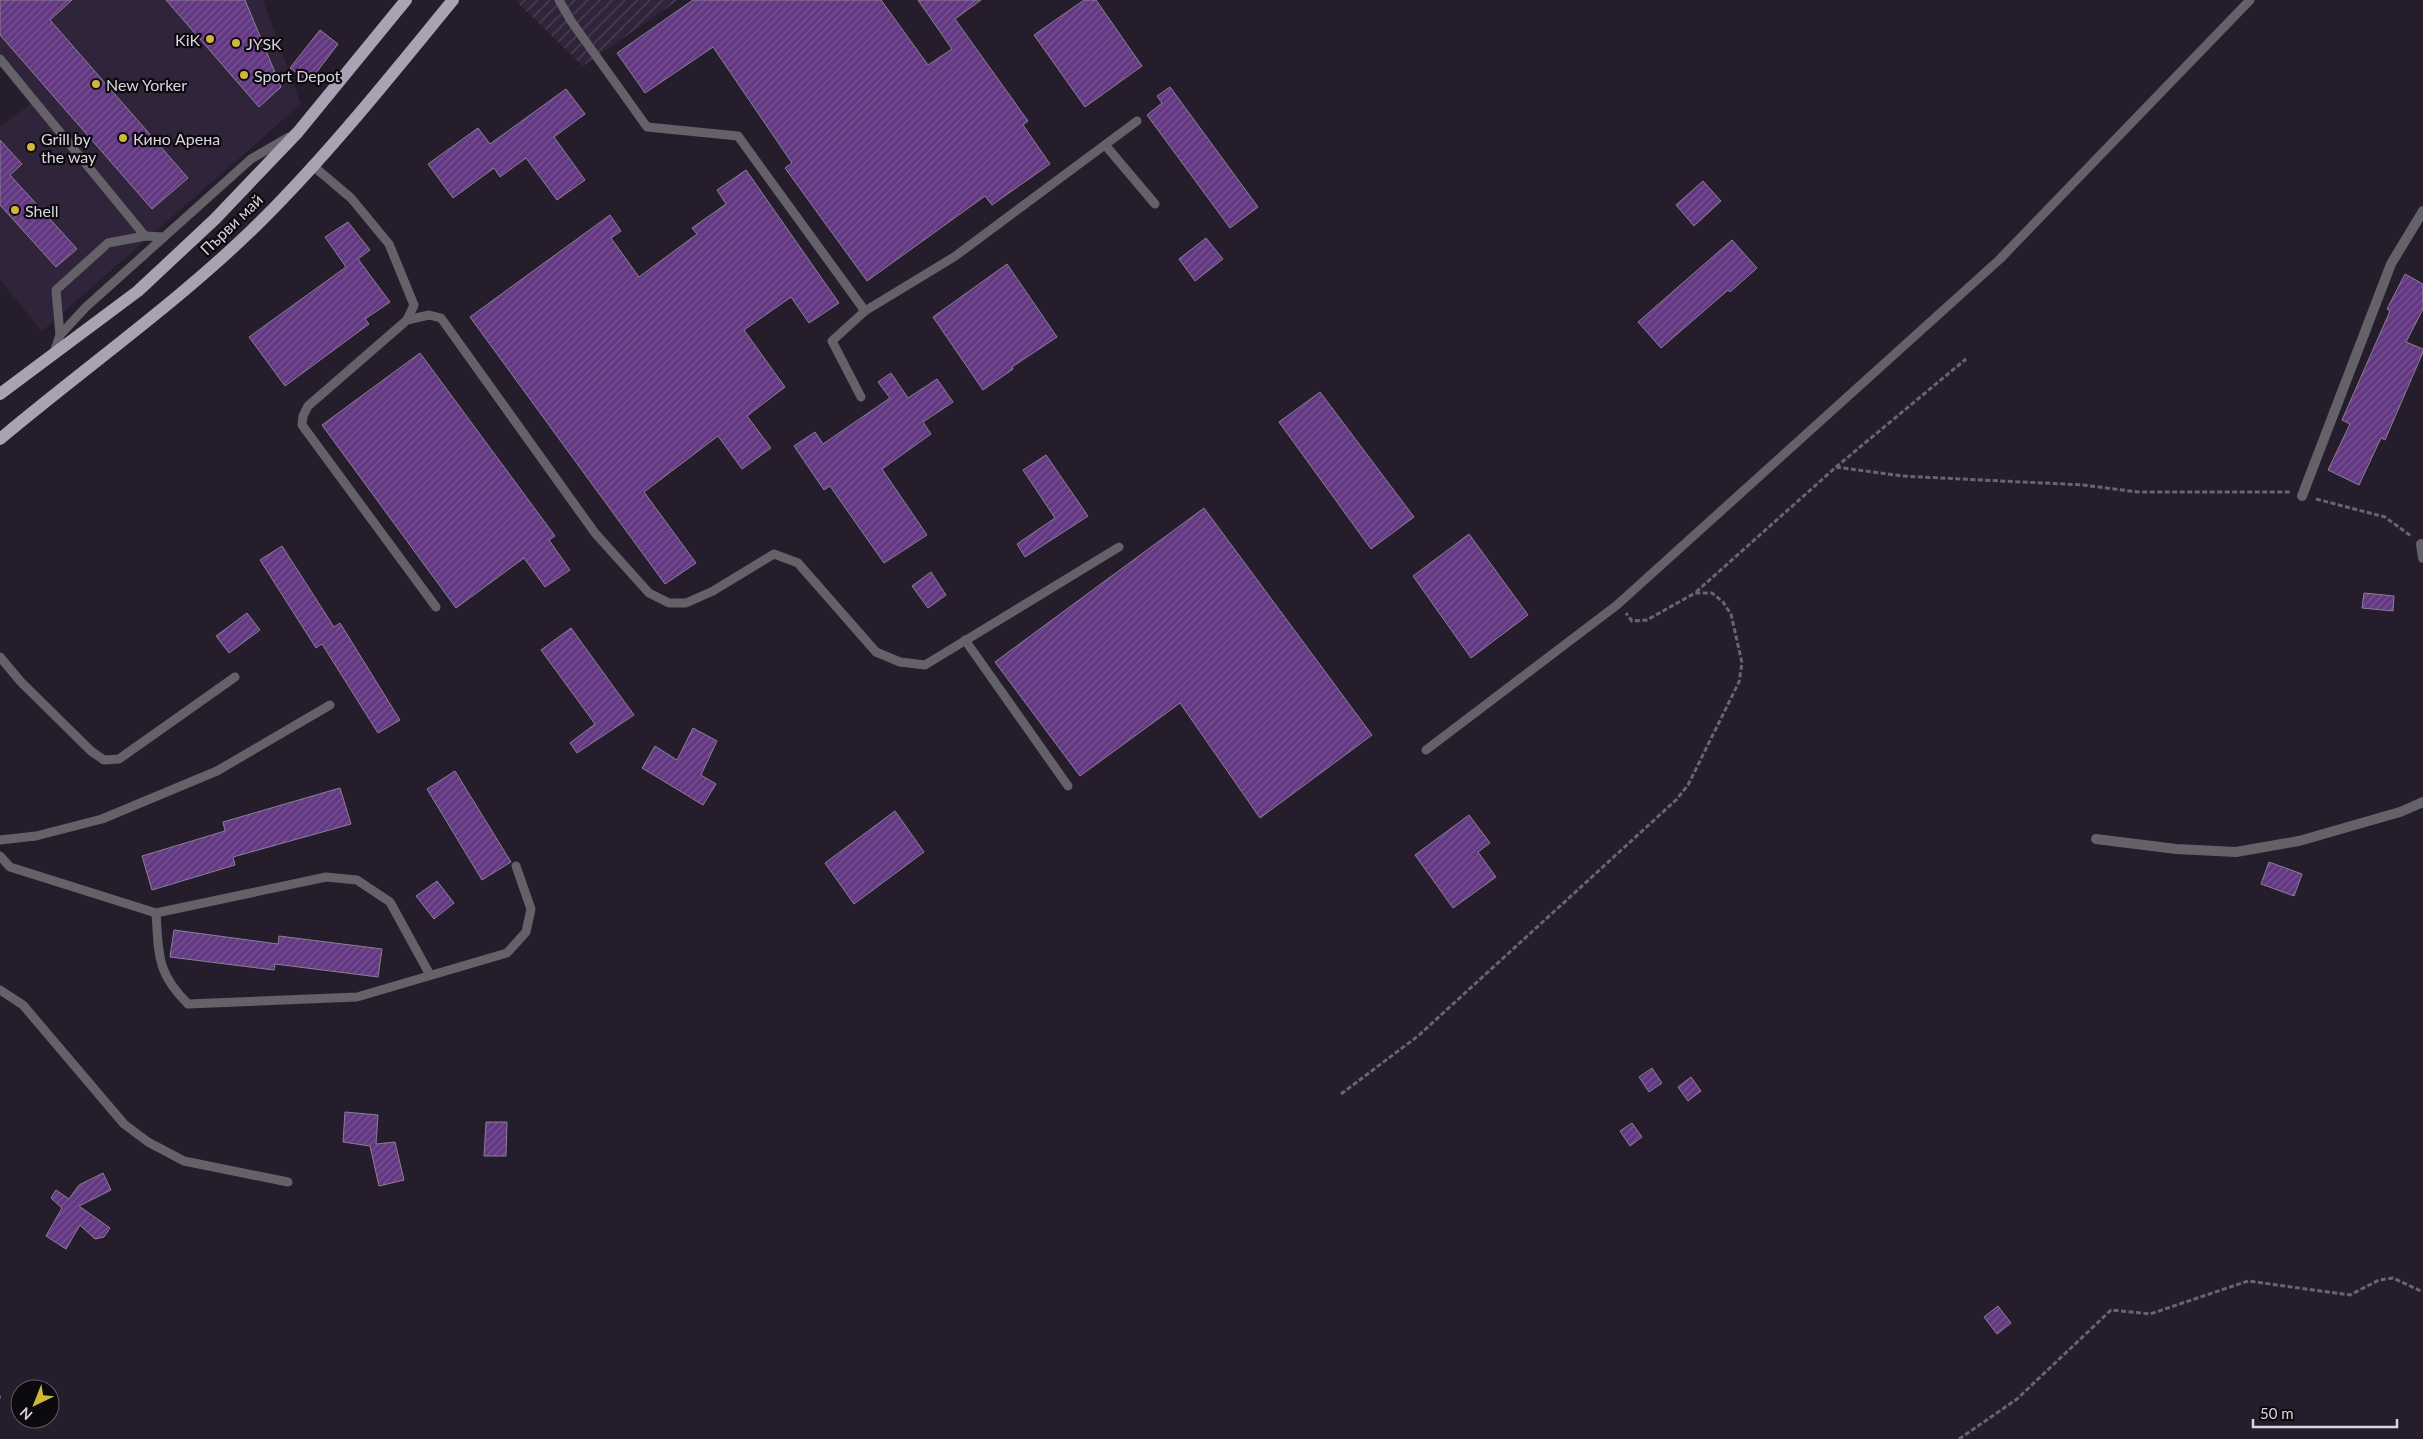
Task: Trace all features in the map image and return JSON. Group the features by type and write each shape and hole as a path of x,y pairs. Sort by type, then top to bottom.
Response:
{"main road":[{"name":"Първи май","path":"0,394 138,291 215,219 298,132 406,0"},
{"name":"Първи май","path":"0,439 167,306 264,218 362,109 453,0"}],"street":[{"path":"2302,496 2391,264 2423,211"},
{"path":"2421,544 2423,558"},
{"path":"2096,839 2176,849 2236,852 2300,841 2400,812 2423,802"}],"lane":[{"path":"559,0 571,21 647,127 738,136 865,311"},
{"path":"1426,750 1617,605 2000,259 2250,0"},
{"path":"0,59 145,236"},
{"path":"861,397 832,341 865,311 954,257 1106,146 1137,121"},
{"path":"60,335 86,307 251,159 298,132"},
{"path":"1106,146 1155,204"},
{"path":"312,165 351,198 389,244 414,305 407,320 308,406 303,416 302,426 436,607"},
{"path":"54,354 60,335 56,290 108,243 145,236 164,237"},
{"path":"407,320 429,315 441,318 595,533 649,593 668,603 686,603 713,591 774,554 798,564 876,652 900,662 925,665 1119,547"},
{"path":"965,640 1068,786"},
{"path":"0,657 20,682 91,751 104,760 119,759 235,677"},
{"path":"0,840 36,836 102,819 217,771 330,705"},
{"path":"0,856 10,867 156,913 326,877 357,880 390,902 430,975"},
{"path":"156,913 159,963 171,987 188,1004 357,997 507,953 526,932 531,909 516,866"},
{"path":"0,990 23,1005 124,1124 148,1142 184,1160 288,1182"}],"path":[{"path":"1617,605 1632,620 1647,620 1695,593 1836,467 1966,359"},
{"path":"1836,467 1902,476 2083,485 2138,492 2284,491 2385,517 2421,544"},
{"path":"1341,1094 1418,1036 1668,806 1688,785 1739,682 1742,663 1730,614 1723,602 1712,593 1695,593"},
{"path":"1959,1439 2017,1399 2111,1310 2150,1314 2248,1281 2350,1295 2379,1280 2394,1278 2407,1282 2423,1292"}],"shaded area":[{"path":"0,0 263,0 301,104 42,331 0,280 0,127 34,101 0,62"},
{"path":"515,0 678,0 583,66"}],"building":[{"path":"0,0 72,0 50,20 188,178 152,209 0,35"},
{"path":"166,0 245,0 281,87 259,107"},
{"path":"693,0 881,0 928,65 952,49 918,0 981,0 955,19 1028,121 1023,125 1050,164 992,205 985,196 867,281 785,168 792,163 713,47 645,93 617,53"},
{"path":"1084,0 1096,0 1142,66 1085,107 1034,35"},
{"path":"320,30 338,44 309,82 290,68"},
{"path":"1170,87 1258,207 1230,228 1147,115 1162,103 1157,96"},
{"path":"566,89 585,114 554,137 585,180 557,200 526,158 500,177 494,168 453,198 428,164 478,128 490,144"},
{"path":"0,140 22,164 10,175 77,249 56,267 0,205"},
{"path":"746,170 839,303 809,323 791,297 744,330 785,387 747,416 771,448 742,469 718,436 644,492 696,563 665,584 470,317 610,215 621,231 611,238 639,277 697,234 692,228 726,204 717,190"},
{"path":"1703,181 1721,201 1694,226 1676,205"},
{"path":"348,222 370,250 358,259 390,302 365,319 369,324 285,386 249,337 346,267 325,237"},
{"path":"1206,238 1223,259 1195,281 1179,259"},
{"path":"1732,240 1757,268 1730,292 1728,290 1661,348 1638,322"},
{"path":"1007,264 1057,337 1012,367 1013,369 983,390 933,317"},
{"path":"2405,274 2423,284 2423,309 2406,342 2423,349 2423,352 2385,440 2381,438 2359,485 2328,470 2350,424 2342,420 2390,311 2387,309"},
{"path":"420,353 555,536 549,540 570,570 545,587 524,558 456,608 322,425"},
{"path":"891,373 908,398 937,379 953,402 923,422 931,434 882,469 927,535 884,563 830,486 824,490 794,446 815,432 823,444 890,398 878,382"},
{"path":"1320,392 1414,517 1371,549 1279,422"},
{"path":"1046,455 1088,516 1025,557 1017,544 1055,518 1023,470"},
{"path":"1204,508 1372,735 1260,818 1180,703 1080,776 995,662"},
{"path":"1469,534 1528,615 1471,658 1413,576"},
{"path":"282,546 334,627 340,623 400,720 378,733 322,644 316,648 260,560"},
{"path":"931,572 946,595 928,608 912,586"},
{"path":"2364,593 2394,596 2393,611 2362,608"},
{"path":"247,613 260,630 229,653 216,636"},
{"path":"571,628 634,715 577,753 570,743 595,724 541,650"},
{"path":"693,728 717,741 701,775 716,784 703,805 642,768 655,746 677,760"},
{"path":"455,771 511,862 482,880 427,789"},
{"path":"340,788 351,824 233,857 235,865 152,890 142,856 225,831 223,822"},
{"path":"895,811 924,852 854,904 825,863"},
{"path":"1469,815 1490,843 1478,852 1496,877 1453,908 1415,855"},
{"path":"2269,862 2302,874 2294,896 2261,884"},
{"path":"437,881 454,903 434,919 416,896"},
{"path":"174,930 278,944 279,936 382,949 378,977 275,964 274,970 170,957"},
{"path":"1652,1068 1662,1083 1649,1092 1639,1077"},
{"path":"1691,1077 1701,1091 1688,1101 1678,1087"},
{"path":"345,1112 378,1115 376,1144 395,1142 404,1180 379,1186 370,1146 343,1142"},
{"path":"486,1122 507,1122 506,1156 484,1156"},
{"path":"1632,1123 1642,1137 1630,1146 1620,1131"},
{"path":"103,1173 111,1190 79,1206 110,1228 104,1237 95,1239 80,1225 66,1249 46,1236 62,1208 51,1198 56,1190 69,1199 79,1185"},
{"path":"1998,1306 2011,1323 1997,1334 1984,1317"}],"place":[{"name":"KiK","path":"210,39"},
{"name":"JYSK","path":"236,43"},
{"name":"Sport Depot","path":"244,75"},
{"name":"New Yorker","path":"96,84"},
{"name":"Кино Арена","path":"123,138"},
{"name":"Grill by the way","path":"31,147"},
{"name":"Shell","path":"15,210"}]}
